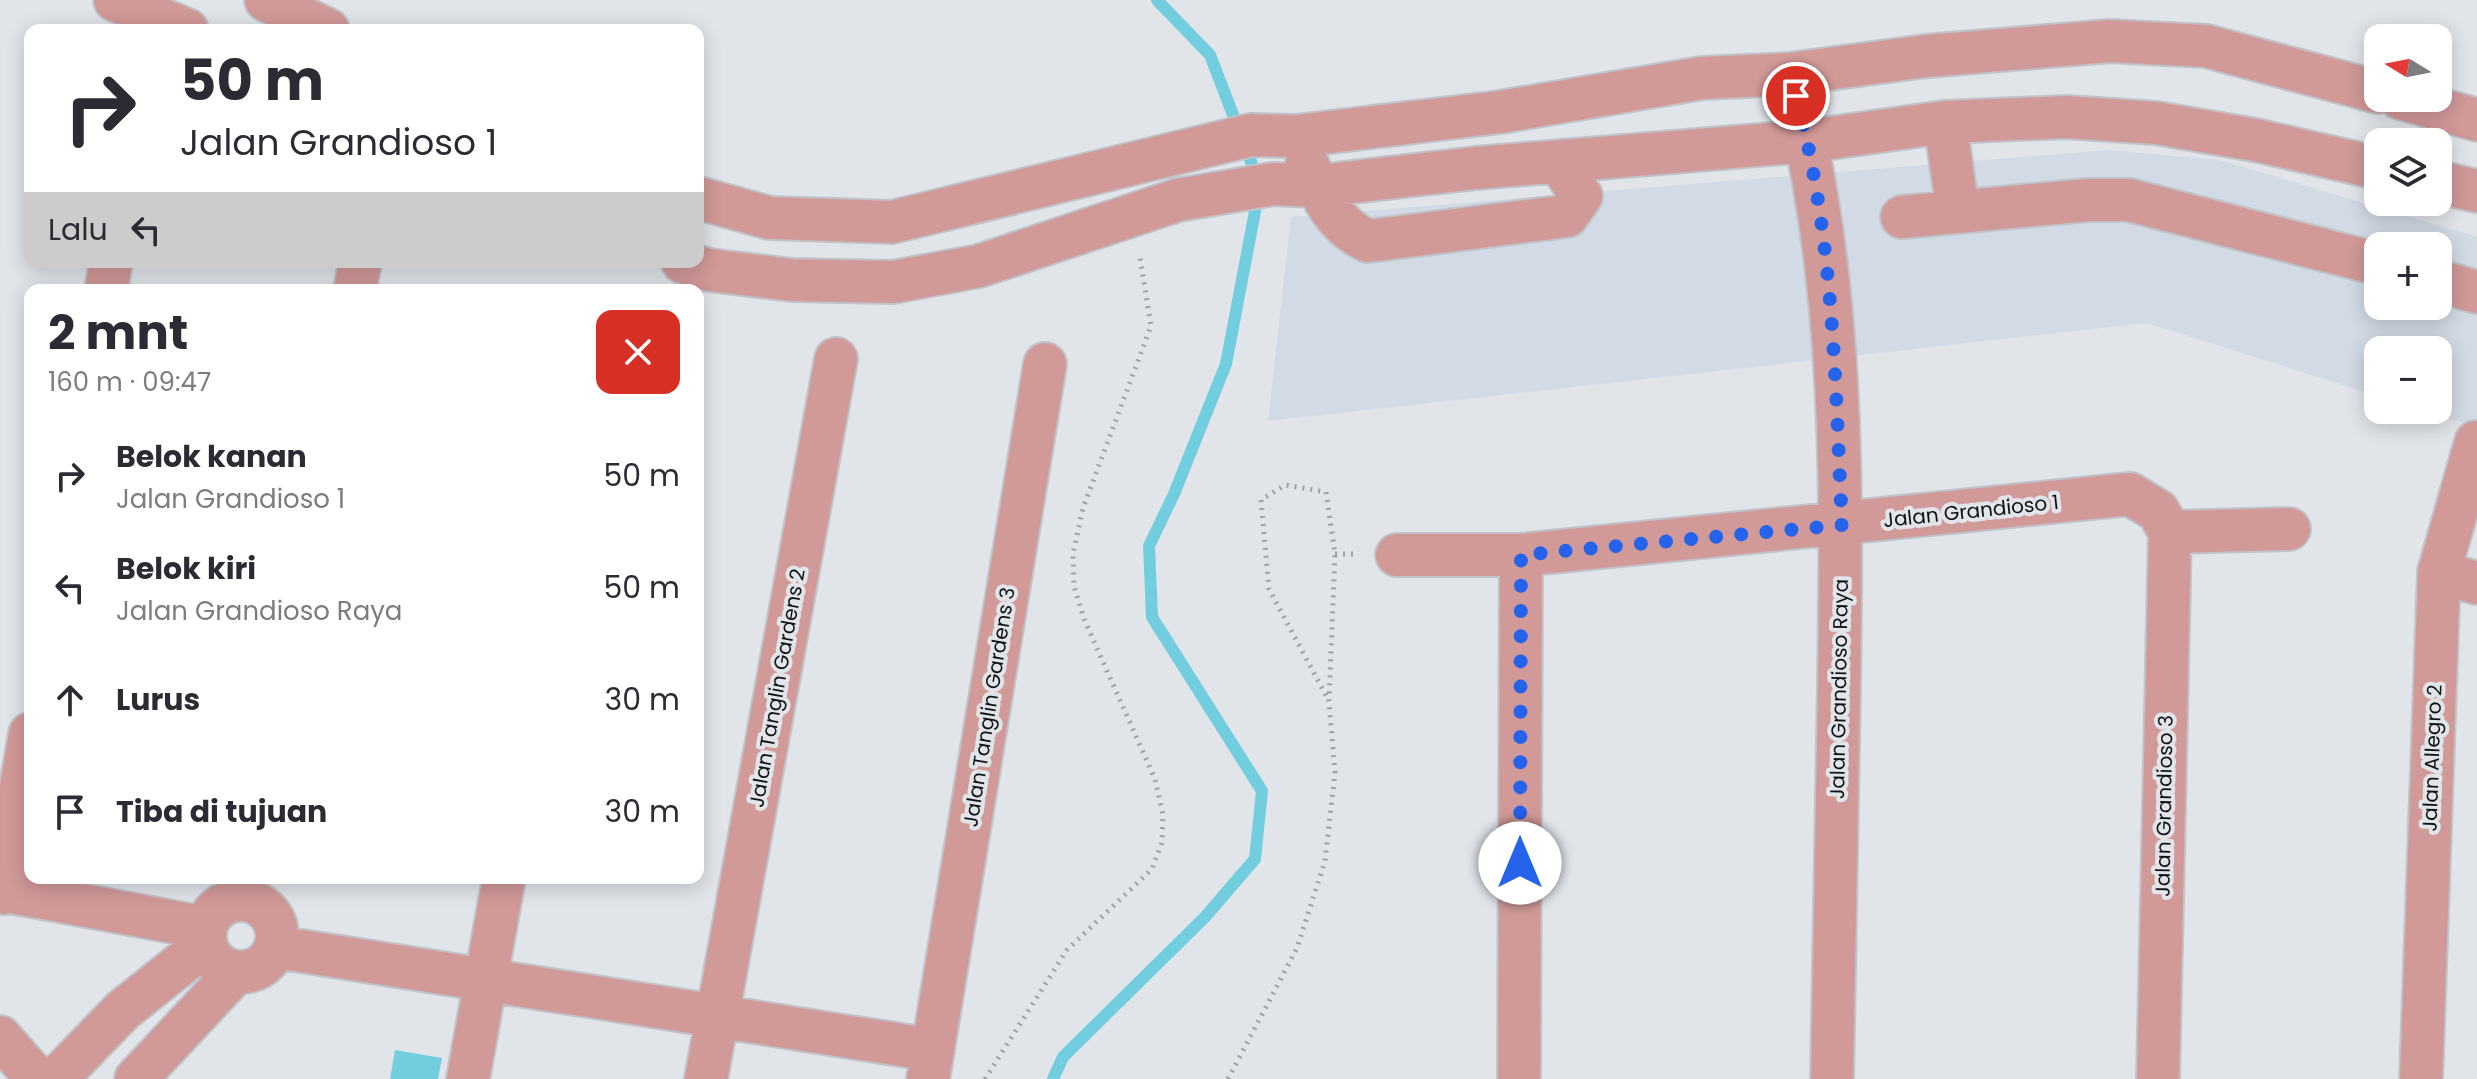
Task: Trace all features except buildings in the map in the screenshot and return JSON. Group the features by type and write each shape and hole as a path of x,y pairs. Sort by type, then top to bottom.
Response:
{"street":[{"path":"115,0 173,24"},
{"path":"266,0 316,24"},
{"path":"704,200 770,218 892,222 1251,135 1296,136 1500,112 1702,78 1790,74 1926,56 2110,41 2206,46 2364,88"},
{"name":"Jalan Grandioso Raya","path":"1790,74 1808,141 1831,299 1842,525 1832,1079"},
{"path":"2449,112 2477,120"},
{"path":"702,268 792,280 893,282 979,266 1178,200 1273,184 1317,186 1476,168 1561,164 1808,141 1945,122 2066,117 2156,123 2255,140 2364,165"},
{"path":"1945,122 1958,211"},
{"path":"1296,136 1317,186 1348,232 1368,241 1567,216 1581,196 1561,164"},
{"path":"2452,185 2477,191"},
{"path":"1902,217 2129,200 2364,260"},
{"path":"2452,285 2477,292"},
{"name":"Jalan Tanglin Gardens 2","path":"706,1079 836,359"},
{"name":"Jalan Tanglin Gardens 3","path":"931,1064 1045,364"},
{"name":"Jalan Allegro 2","path":"2421,1079 2458,577 2476,442"},
{"name":"Jalan Grandioso 1","path":"1397,555 1521,555 2130,494 2158,511 2170,532"},
{"path":"2170,532 2289,529"},
{"name":"Jalan Grandioso 3","path":"2158,1079 2170,532"},
{"path":"1519,1079 1521,555"},
{"path":"24,767 1,892 216,948 259,969 270,960 276,947 273,919 248,889 213,913 216,948 136,1079"},
{"path":"468,1079 503,884"},
{"path":"276,947 718,1016 931,1064"},
{"path":"56,1079 123,1010 216,948"},
{"path":"0,1037 37,1079"}],"path":[{"path":"985,1079 1067,950 1152,869 1162,842 1163,815 1155,779 1084,619 1074,586 1073,554 1083,508 1151,326 1133,217"},
{"path":"1228,1079 1297,948 1325,861 1335,773 1329,701 1335,554 1326,492 1285,485 1261,500 1269,589 1329,701"}],"shaded area":[{"path":"2107,150 2220,160 2364,203 2364,216 2407,216 2477,237 2477,427 2452,419 2452,336 2364,336 2364,392 2147,323 1268,421 1291,217"}],"water":[{"path":"395,1050 442,1058 438,1079 390,1079"}],"waterway":[{"path":"1053,1079 1063,1057 1205,917 1255,859 1262,791 1152,617 1149,546 1174,494 1226,364 1260,185 1210,55 1157,0"}],"route":[{"path":"1520,863 1521,555 1842,525 1831,299 1808,141 1796,96"}]}
